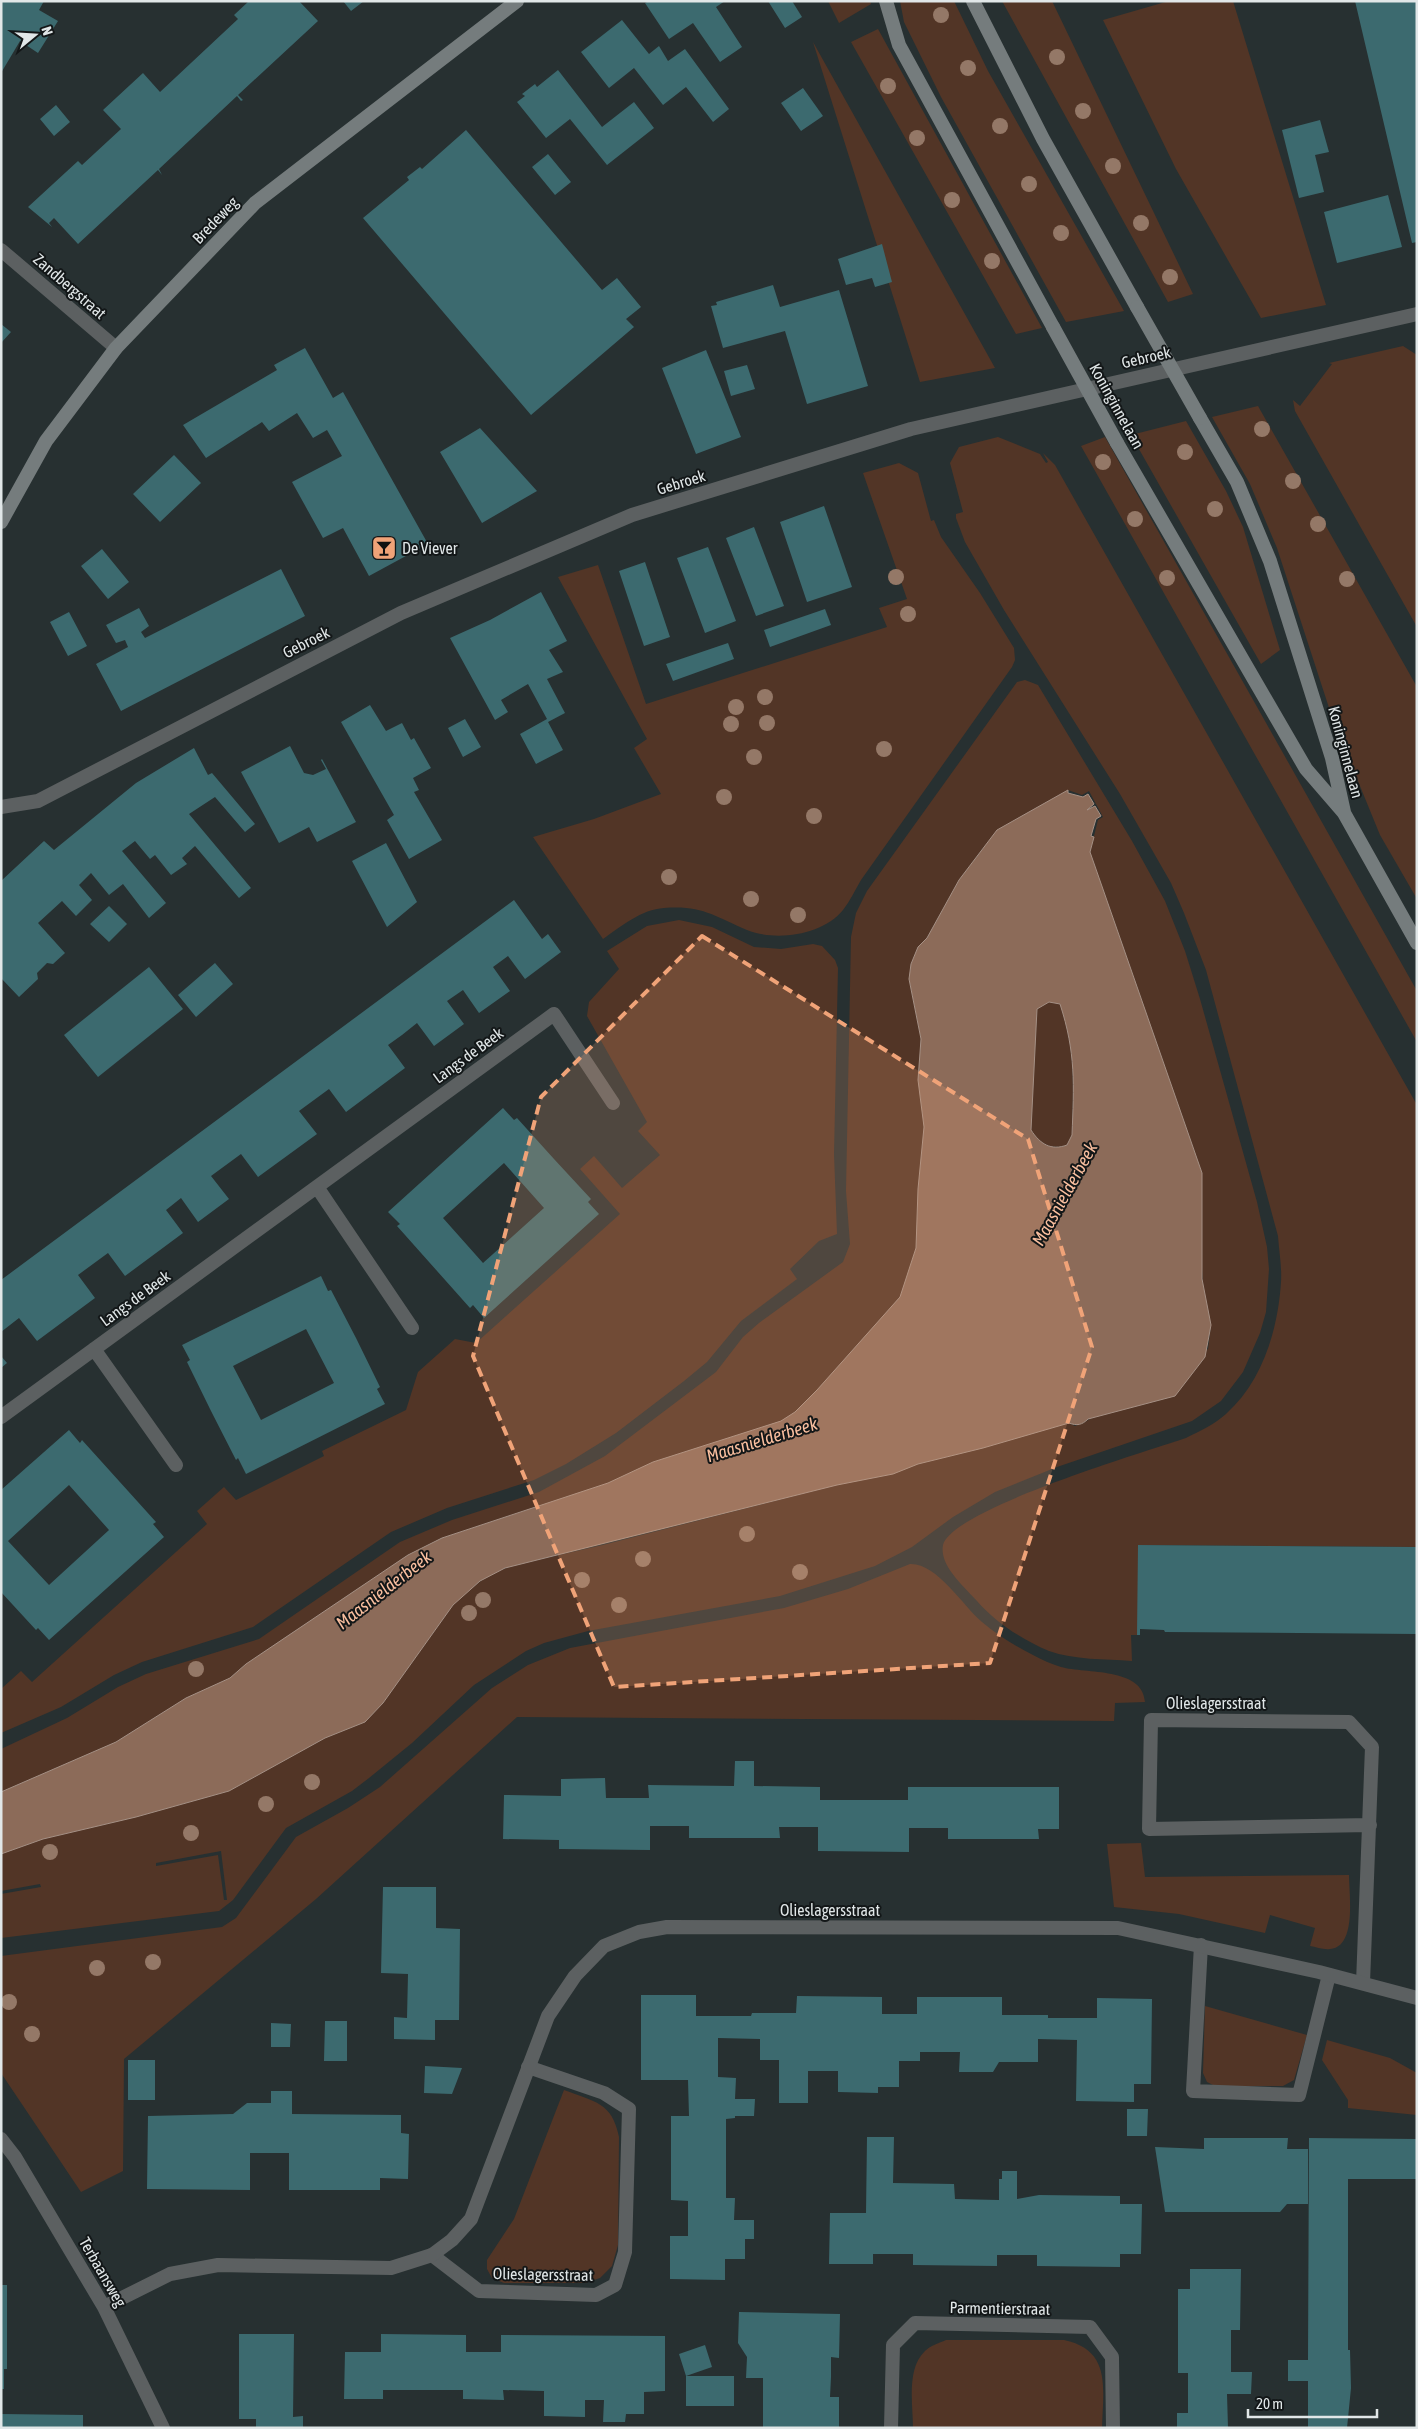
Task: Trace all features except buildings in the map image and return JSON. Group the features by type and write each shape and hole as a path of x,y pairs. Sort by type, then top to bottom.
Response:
{"main road":[{"name":"Bredeweg","path":"1,522 46,441 116,348 255,203 517,1"},
{"name":"Koninginnelaan","path":"886,1 899,45 1116,443 1306,769 1344,813 1417,943"},
{"name":"Koninginnelaan","path":"973,1 1042,139 1237,482 1270,561 1332,758 1344,813"}],"street":[{"name":"Zandbergstraat","path":"1,250 116,348"},
{"name":"Gebroek","path":"1,807 38,802 402,613 632,516 911,429 1417,314"},
{"name":"Langs de Beek","path":"1,1417 554,1014 613,1103"},
{"path":"317,1187 412,1328"},
{"name":"Langs de Beek","path":"94,1349 176,1465"},
{"name":"Olieslagersstraat","path":"1363,1983 1370,1825 1372,1747 1349,1722 1151,1720 1149,1829 1370,1825"},
{"name":"Olieslagersstraat","path":"104,2308 170,2274 218,2265 391,2268 432,2255 452,2240 471,2219 548,2016 575,1976 604,1946 639,1932 667,1927 1118,1928 1328,1974 1417,1998"},
{"path":"1201,1945 1193,2091 1299,2095 1328,1974"},
{"name":"Olieslagersstraat","path":"432,2255 479,2291 596,2295 615,2285 625,2252 629,2108 604,2093 528,2066"},
{"name":"Terbaansweg","path":"1,2139 15,2158 104,2308 164,2428"},
{"name":"Parmentierstraat","path":"891,2428 893,2345 915,2324 1090,2327 1112,2358 1113,2428"}],"highlighted area":[{"path":"702,936 1028,1139 1092,1347 990,1663 614,1687 473,1356 541,1097"}],"shaded area":[{"path":"828,1 870,1 871,4 839,23"},
{"path":"900,1 954,1 988,71 1124,311 1066,322 941,97 904,22"},
{"path":"1002,1 1052,1 1193,294 1168,302"},
{"path":"1169,1 1233,1 1326,305 1261,318 1176,169 1103,20"},
{"path":"878,29 1042,328 1016,334 851,42"},
{"path":"813,42 995,368 920,382"},
{"path":"1403,346 1417,355 1417,627 1295,411 1293,400 1300,406 1332,364 1329,363"},
{"path":"1258,406 1417,687 1417,899 1380,835 1333,720 1277,548 1250,484 1212,417"},
{"path":"1186,421 1226,491 1243,527 1280,650 1261,664 1131,435"},
{"path":"998,437 1040,454 1046,463 1048,462 1043,453 1055,465 1417,1105 1417,1547 1139,1545 1138,1631 1137,1635 1131,1635 1132,1661 1090,1659 1059,1654 1039,1647 1020,1636 984,1609 954,1576 945,1561 943,1545 954,1531 979,1515 1054,1483 1186,1438 1226,1414 1250,1386 1259,1370 1272,1336 1281,1282 1278,1236 1206,970 1171,883 1120,794 1004,610 965,542 956,518 956,514 963,512 950,463 959,447"},
{"path":"1105,437 1417,991 1417,1042 1081,446"},
{"path":"899,463 918,473 931,521 934,520 941,537 980,593 1014,648 1015,660 1012,667 861,880 846,907 834,919 811,930 785,936 759,934 698,910 664,908 640,915 603,939 533,837 594,819 661,794 634,748 647,739 558,577 598,565 646,704 887,627 879,608 907,599 863,473"},
{"path":"1025,680 1038,685 1132,841 1165,901 1185,951 1200,999 1257,1202 1267,1247 1269,1269 1266,1312 1260,1333 1243,1372 1221,1401 1192,1421 1057,1467 995,1492 953,1517 912,1547 875,1566 780,1596 588,1631 544,1643 526,1651 474,1685 412,1743 352,1791 286,1828 233,1900 219,1911 1,1938 1,1894 41,1887 40,1884 1,1891 1,1854 43,1839 136,1817 229,1791 325,1738 365,1722 383,1703 453,1605 466,1592 489,1575 511,1566 603,1545 837,1485 893,1474 918,1464 983,1448 1069,1423 1075,1426 1208,1349 1211,1325 1203,1290 1202,1173 1090,852 1098,820 1103,817 1089,791 1082,795 1068,790 983,848 959,880 927,938 918,947 911,964 909,979 921,1039 918,1080 924,1127 918,1189 916,1248 900,1297 795,1412 781,1421 653,1462 608,1483 442,1538 408,1555 246,1664 230,1678 186,1698 116,1742 1,1792 1,1749 67,1718 118,1687 146,1674 259,1639 400,1542 452,1520 539,1492 605,1456 716,1372 743,1337 759,1323 843,1262 850,1244 846,1191 851,937 856,913 867,891 1017,682","holes":["221,1851 227,1900 224,1900 218,1855 156,1866 156,1863"]},
{"path":"679,920 712,927 754,947 781,949 813,944 822,946 835,960 838,968 834,1154 837,1234 819,1241 790,1269 797,1279 741,1321 707,1362 616,1433 566,1464 534,1480 447,1508 391,1532 253,1627 142,1662 114,1675 61,1707 1,1733 1,1689 21,1671 32,1682 207,1524 197,1511 224,1487 236,1500 324,1456 322,1451 406,1410 418,1372 455,1339 476,1343 620,1214 580,1169 594,1156 622,1188 660,1155 638,1131 647,1122 587,1016 589,1002 619,969 607,951 647,926"},
{"path":"1049,1002 1060,1004 1069,1038 1072,1069 1072,1135 1067,1145 1056,1147 1046,1145 1031,1130 1037,1009"},
{"path":"910,1564 930,1570 949,1586 974,1615 1013,1644 1061,1667 1124,1677 1135,1683 1142,1691 1145,1702 1115,1703 1114,1721 517,1717 316,1899 124,2059 123,2171 81,2192 1,2073 1,1956 222,1927 236,1918 296,1837 348,1808 380,1787 492,1688 528,1665 570,1648 784,1608 848,1589"},
{"path":"1141,1843 1145,1877 1349,1875 1350,1918 1344,1939 1339,1946 1330,1949 1310,1946 1315,1928 1270,1915 1265,1933 1179,1914 1114,1907 1107,1844"},
{"path":"1205,2006 1307,2035 1294,2080 1283,2086 1215,2086 1207,2082 1203,2073"},
{"path":"1327,2040 1390,2058 1417,2073 1417,2115 1348,2108 1348,2100 1322,2060"},
{"path":"564,2090 600,2105 607,2110 616,2125 619,2137 618,2245 612,2266 600,2278 585,2283 504,2283 492,2278 487,2269 487,2260 514,2219"},
{"path":"946,2340 1064,2340 1079,2345 1090,2352 1097,2362 1101,2373 1103,2386 1102,2428 913,2428 912,2388 915,2367 925,2351"}],"water":[{"name":"Maasnielderbeek","path":"1068,790 1068,793 1083,797 1088,794 1094,804 1087,810 1095,806 1101,816 1096,819 1091,836 1094,837 1090,852 1202,1173 1202,1279 1211,1325 1205,1357 1175,1396 1088,1419 1084,1423 1069,1423 983,1448 918,1464 893,1474 837,1485 505,1568 480,1581 453,1605 383,1703 365,1722 325,1738 229,1791 136,1817 43,1839 1,1854 1,1792 116,1742 186,1698 230,1678 246,1664 408,1555 442,1538 608,1483 653,1462 781,1421 795,1412 817,1390 900,1297 916,1248 918,1189 924,1127 918,1080 921,1039 909,979 911,964 918,947 927,938 959,880 997,830","holes":["1049,1002 1060,1004 1069,1038 1073,1069 1072,1135 1067,1145 1051,1147 1038,1139 1031,1130 1037,1009"]}],"place":[{"name":"De Viever","path":"384,548"}]}
